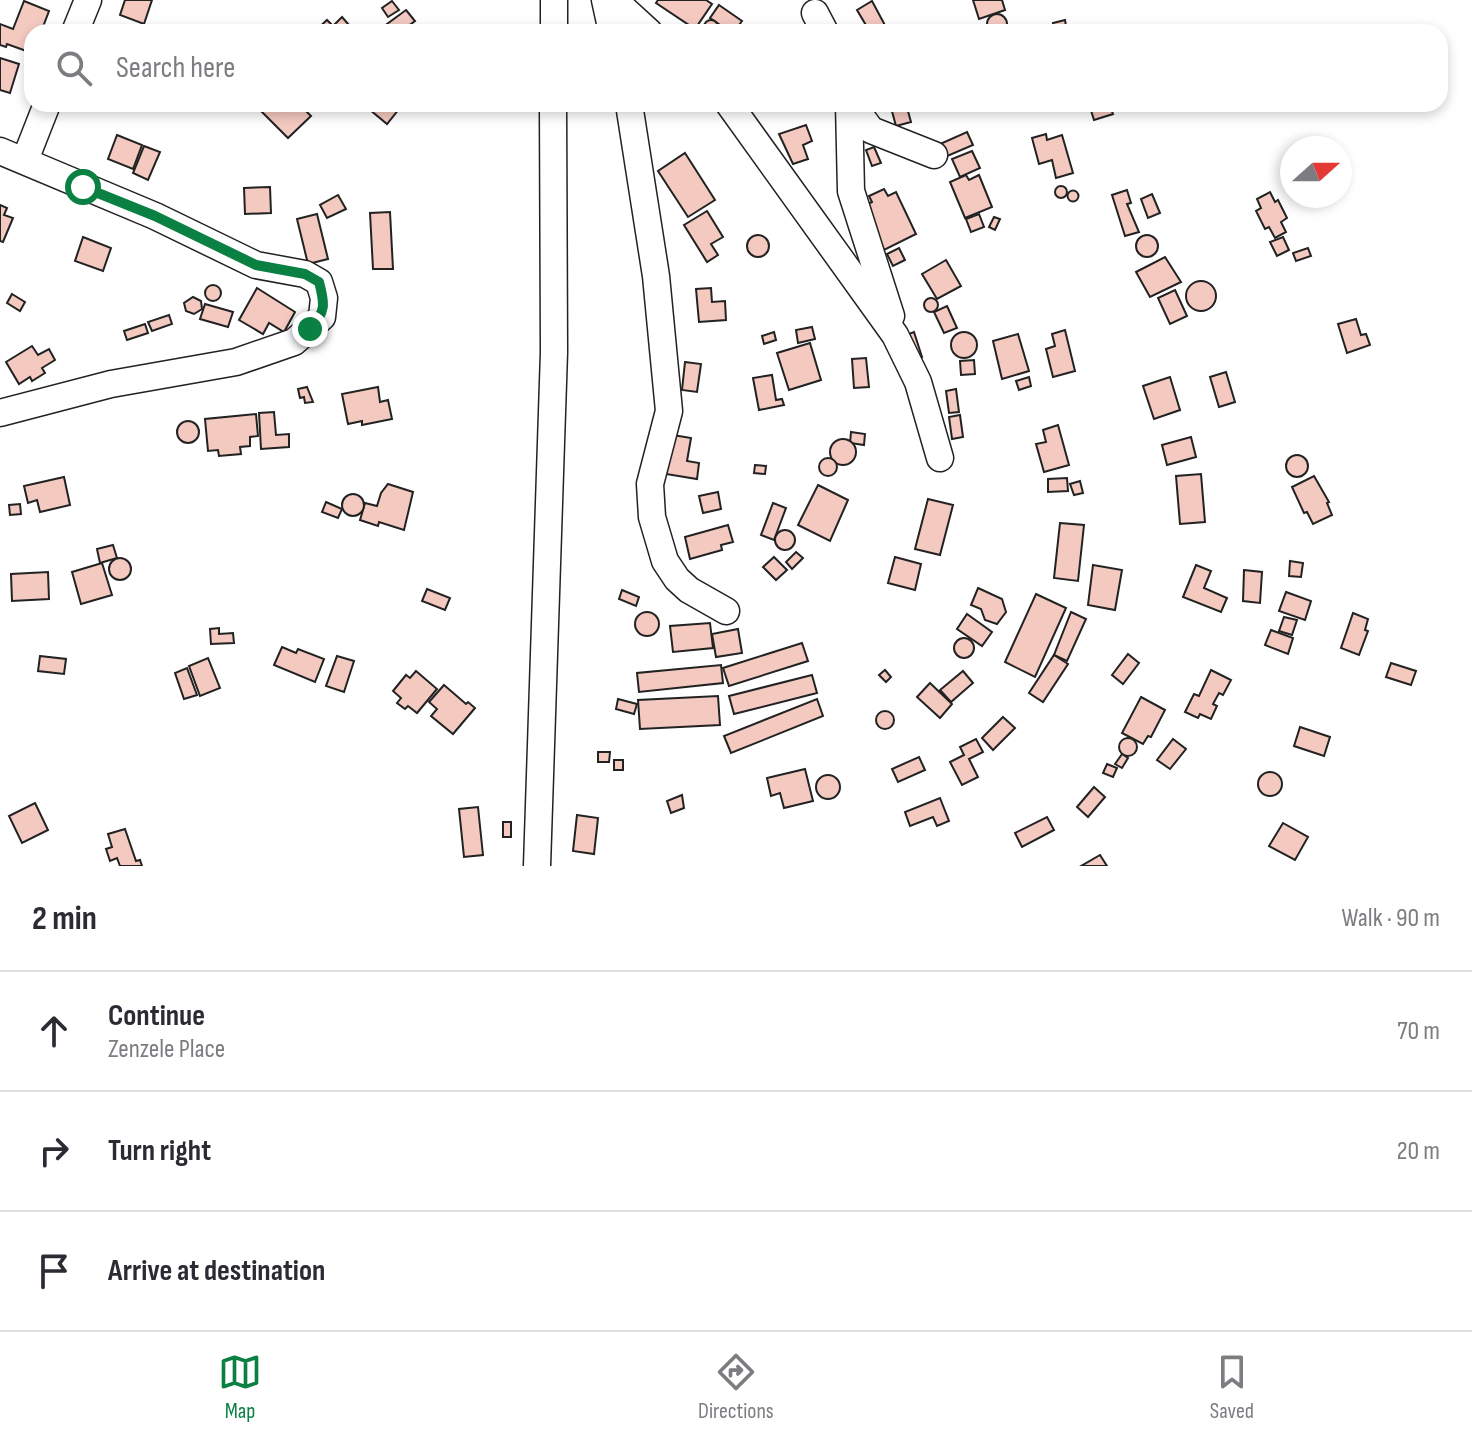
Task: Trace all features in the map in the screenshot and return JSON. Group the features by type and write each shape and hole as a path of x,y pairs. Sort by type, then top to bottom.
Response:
{"street":[{"path":"78,24 88,0"},
{"path":"554,0 554,24"},
{"path":"605,0 610,24"},
{"path":"614,0 640,24"},
{"path":"25,160 44,112"},
{"path":"537,866 554,352 553,112"},
{"path":"630,112 656,276 669,411 650,484 652,517 665,561 677,579 689,590 726,611"},
{"path":"735,112 895,335 918,382 940,458"},
{"path":"850,112 851,191 887,298 895,335"},
{"path":"856,112 871,130 934,155"},
{"path":"0,151 155,216 256,265 305,274 319,282 324,298 322,317 294,342 236,362 111,384 0,413"}],"building":[{"path":"125,0 152,0 144,24 120,15"},
{"path":"658,0 706,0 712,4 698,24 688,24 656,3"},
{"path":"973,0 1002,0 1005,10 979,19"},
{"path":"24,1 49,11 44,24 24,24 24,50 7,44 6,47 0,45 0,24 13,29"},
{"path":"392,1 399,10 388,17 382,8"},
{"path":"872,1 884,24 865,24 857,10"},
{"path":"719,5 742,21 740,24 719,24 710,18"},
{"path":"406,10 415,21 411,24 387,24"},
{"path":"997,14 1007,24 987,24 990,17"},
{"path":"342,17 348,24 335,24"},
{"path":"0,58 19,64 10,93 0,90"},
{"path":"262,112 307,112 311,116 288,138"},
{"path":"373,112 397,112 387,124"},
{"path":"892,112 908,112 911,122 896,126"},
{"path":"1092,112 1113,114 1094,120"},
{"path":"806,125 812,141 803,145 808,159 793,164 779,134"},
{"path":"967,132 973,145 945,157 940,144"},
{"path":"1046,134 1047,140 1062,135 1073,173 1056,178 1052,160 1039,164 1032,138"},
{"path":"117,135 142,145 133,169 108,159"},
{"path":"144,146 160,152 148,180 133,173"},
{"path":"874,147 881,163 872,166 866,150"},
{"path":"972,151 980,168 960,177 952,159"},
{"path":"685,153 715,200 688,217 658,171"},
{"path":"966,175 969,180 979,175 992,207 965,218 950,182"},
{"path":"1061,186 1067,192 1061,198 1055,192"},
{"path":"270,187 271,213 245,214 244,188"},
{"path":"884,189 888,196 896,192 916,234 884,250 864,206 872,202 869,196"},
{"path":"1073,190 1079,196 1073,202 1067,196"},
{"path":"1127,190 1131,203 1127,204 1139,232 1125,236 1112,195"},
{"path":"1270,192 1275,202 1278,200 1287,218 1281,222 1286,232 1275,238 1269,227 1265,229 1256,211 1261,208 1257,199"},
{"path":"1152,194 1160,213 1148,218 1141,199"},
{"path":"338,195 346,209 327,218 320,205"},
{"path":"0,205 7,208 4,215 13,218 3,242 0,241"},
{"path":"707,211 723,237 711,244 718,255 707,262 684,225"},
{"path":"390,212 393,269 373,269 370,213"},
{"path":"317,214 328,259 308,264 297,219"},
{"path":"979,214 984,227 971,232 966,219"},
{"path":"994,217 1000,219 995,230 989,227"},
{"path":"758,235 766,238 769,246 766,254 758,257 750,254 747,246 750,238"},
{"path":"1147,235 1155,238 1158,246 1155,254 1147,257 1139,254 1136,246 1139,238"},
{"path":"83,237 111,248 103,271 75,261"},
{"path":"1283,237 1289,250 1277,256 1270,242"},
{"path":"899,248 905,260 893,266 887,254"},
{"path":"1308,248 1311,256 1296,261 1293,253"},
{"path":"1165,257 1181,282 1150,297 1136,272"},
{"path":"946,260 961,286 937,299 922,274"},
{"path":"1201,281 1207,282 1215,290 1215,302 1207,310 1201,311 1195,310 1187,302 1186,296 1187,290 1195,282"},
{"path":"213,285 221,293 213,301 205,293"},
{"path":"257,288 295,312 284,332 269,323 263,334 239,320"},
{"path":"711,288 712,302 725,301 726,320 699,322 696,289"},
{"path":"1175,290 1187,316 1170,324 1158,298"},
{"path":"12,294 25,302 20,311 7,303"},
{"path":"193,297 201,301 202,309 194,314 186,311 184,303"},
{"path":"931,298 938,305 931,312 924,305"},
{"path":"205,304 233,312 228,327 200,319"},
{"path":"947,306 957,328 944,333 934,312"},
{"path":"169,315 172,324 152,331 148,322"},
{"path":"1356,319 1361,335 1366,334 1370,345 1347,353 1338,324"},
{"path":"145,324 148,333 127,340 124,331"},
{"path":"812,327 815,339 798,343 796,330"},
{"path":"1065,330 1075,371 1053,377 1046,349 1055,346 1052,334"},
{"path":"774,332 776,340 764,344 762,336"},
{"path":"914,332 922,357 915,359 906,335"},
{"path":"964,332 973,336 977,345 973,354 964,358 955,354 951,345 955,336"},
{"path":"1018,334 1029,371 1002,379 993,341"},
{"path":"810,343 821,380 789,390 777,353"},
{"path":"32,346 38,355 49,349 55,360 42,368 45,373 19,384 6,362"},
{"path":"866,358 869,387 854,388 852,359"},
{"path":"974,360 975,374 961,375 960,361"},
{"path":"685,362 701,364 697,392 682,390"},
{"path":"1226,372 1235,402 1219,407 1210,377"},
{"path":"772,375 776,400 782,399 784,405 759,410 753,378"},
{"path":"1029,377 1031,386 1019,390 1016,381"},
{"path":"1170,377 1180,410 1154,419 1143,386"},
{"path":"307,387 313,402 305,403 304,397 300,398 298,389"},
{"path":"378,387 380,402 388,400 392,419 362,425 362,421 348,424 342,394"},
{"path":"956,389 959,412 949,413 946,391"},
{"path":"274,412 276,435 289,434 289,447 261,449 259,413"},
{"path":"256,414 258,436 250,437 250,446 240,447 241,454 219,456 218,450 208,451 205,419"},
{"path":"960,415 963,437 952,439 949,417"},
{"path":"184,421 192,421 199,432 192,443 184,443 177,436 177,428"},
{"path":"1058,425 1069,465 1044,472 1036,444 1046,442 1043,430"},
{"path":"851,432 865,434 864,445 850,443"},
{"path":"673,435 691,438 687,461 699,463 697,479 666,474"},
{"path":"1191,437 1196,457 1167,465 1162,445"},
{"path":"843,439 852,443 856,452 852,461 843,465 834,461 830,452 834,443"},
{"path":"1297,455 1305,458 1308,466 1305,474 1297,477 1289,474 1286,466 1289,458"},
{"path":"828,458 837,467 828,476 819,467"},
{"path":"755,465 766,466 765,474 754,473"},
{"path":"1201,474 1205,522 1180,524 1176,476"},
{"path":"1314,476 1329,502 1332,515 1313,524 1292,487"},
{"path":"64,477 70,505 40,512 37,500 28,503 24,486"},
{"path":"1067,478 1068,491 1048,492 1048,479"},
{"path":"1080,481 1083,493 1074,495 1070,484"},
{"path":"388,484 413,492 404,530 360,520 365,503 377,506"},
{"path":"818,485 848,500 830,541 798,525"},
{"path":"718,492 721,509 703,513 699,496"},
{"path":"353,494 364,505 353,516 342,505"},
{"path":"928,499 953,505 940,555 915,549"},
{"path":"326,502 342,509 338,518 322,512"},
{"path":"773,503 786,508 774,540 761,535"},
{"path":"20,504 21,514 10,515 9,505"},
{"path":"1060,523 1084,525 1078,581 1054,578"},
{"path":"728,525 733,542 721,545 722,550 690,559 685,537"},
{"path":"785,530 792,533 795,540 792,547 785,550 778,547 775,540 778,533"},
{"path":"113,545 117,558 100,563 97,549"},
{"path":"796,552 803,558 792,569 786,562"},
{"path":"774,557 787,570 776,580 763,567"},
{"path":"895,557 921,564 915,590 888,583"},
{"path":"120,558 128,561 131,569 128,577 120,580 112,577 109,569 112,561"},
{"path":"1290,561 1303,563 1301,577 1289,576"},
{"path":"102,563 112,595 81,604 72,572"},
{"path":"1093,565 1122,570 1115,610 1088,605"},
{"path":"1196,565 1211,571 1204,588 1227,598 1221,612 1183,597"},
{"path":"1244,570 1262,572 1260,603 1243,601"},
{"path":"48,572 49,599 12,601 11,574"},
{"path":"978,588 1002,599 1006,612 997,624 985,620 981,609 971,605"},
{"path":"427,589 450,598 445,610 422,601"},
{"path":"622,590 639,597 636,606 619,599"},
{"path":"1286,592 1311,601 1305,620 1279,611"},
{"path":"1036,594 1066,608 1035,677 1005,662"},
{"path":"647,612 656,615 659,624 656,633 647,636 638,633 635,624 638,615"},
{"path":"1071,612 1086,619 1067,661 1054,655"},
{"path":"1353,613 1368,619 1365,630 1368,631 1359,655 1341,648"},
{"path":"967,614 992,632 982,646 957,629"},
{"path":"1284,617 1297,620 1292,635 1279,631"},
{"path":"710,623 713,648 673,652 670,626"},
{"path":"219,628 219,634 233,633 234,643 211,644 210,629"},
{"path":"738,629 742,653 716,657 712,634"},
{"path":"1271,630 1293,638 1288,654 1265,645"},
{"path":"964,638 971,641 974,648 971,655 964,658 957,655 954,648 957,641"},
{"path":"802,643 808,661 729,686 723,668"},
{"path":"282,647 296,653 298,649 324,659 315,682 274,665"},
{"path":"1128,654 1139,663 1123,684 1112,675"},
{"path":"1054,655 1068,664 1043,702 1029,693"},
{"path":"40,656 66,659 64,674 38,671"},
{"path":"337,656 354,661 344,692 326,686"},
{"path":"208,658 220,688 200,696 189,666"},
{"path":"1391,663 1416,671 1411,685 1386,677"},
{"path":"721,665 723,683 639,692 637,673"},
{"path":"187,668 197,695 184,699 175,673"},
{"path":"885,670 891,677 886,682 879,675"},
{"path":"1211,670 1231,680 1223,695 1219,693 1213,704 1217,706 1211,719 1200,714 1198,718 1185,712 1194,694 1199,696"},
{"path":"416,671 437,689 417,713 397,703 401,698 393,691 406,675 410,678"},
{"path":"963,671 973,683 951,702 940,690"},
{"path":"812,675 817,693 734,714 729,696"},
{"path":"930,683 952,704 940,718 917,697"},
{"path":"444,685 475,708 453,734 431,716 437,709 429,702"},
{"path":"718,696 720,725 640,729 638,700"},
{"path":"1141,697 1165,710 1151,737 1148,736 1143,744 1122,733"},
{"path":"618,699 637,704 634,714 616,709"},
{"path":"817,699 823,716 731,753 724,736"},
{"path":"885,711 894,720 885,729 876,720"},
{"path":"1003,717 1015,728 993,750 982,738"},
{"path":"1300,727 1330,737 1324,756 1294,746"},
{"path":"1124,738 1132,738 1137,747 1135,754 1124,756 1119,751 1119,743"},
{"path":"976,739 983,752 969,759 978,777 962,785 950,762 964,755 960,747"},
{"path":"1173,739 1186,749 1170,769 1157,760"},
{"path":"598,752 610,752 609,762 598,762"},
{"path":"1122,754 1128,758 1122,768 1115,764"},
{"path":"919,757 925,770 898,782 892,769"},
{"path":"614,760 623,760 623,770 614,770"},
{"path":"1107,764 1117,768 1113,777 1103,773"},
{"path":"805,769 813,801 784,808 780,793 771,796 767,778"},
{"path":"1270,772 1279,775 1282,784 1279,793 1270,796 1261,793 1258,784 1261,775"},
{"path":"828,775 837,778 840,787 837,796 828,799 819,796 816,787 819,778"},
{"path":"1094,787 1105,797 1088,817 1077,807"},
{"path":"682,795 684,808 671,813 667,801"},
{"path":"940,798 949,821 937,826 933,817 910,826 905,812"},
{"path":"35,803 48,830 22,843 9,816"},
{"path":"478,807 483,855 464,857 459,809"},
{"path":"577,815 598,818 594,854 573,851"},
{"path":"1047,817 1054,830 1022,847 1015,833"},
{"path":"503,822 511,822 511,837 503,837"},
{"path":"1283,823 1308,837 1295,860 1269,846"},
{"path":"125,829 136,861 140,860 142,866 120,866 117,858 110,861 106,849 112,847 108,834"},
{"path":"1100,855 1107,866 1081,866"}],"route":[{"path":"83,187 155,216 256,265 305,274 319,282 324,298 322,317 310,329"}]}
